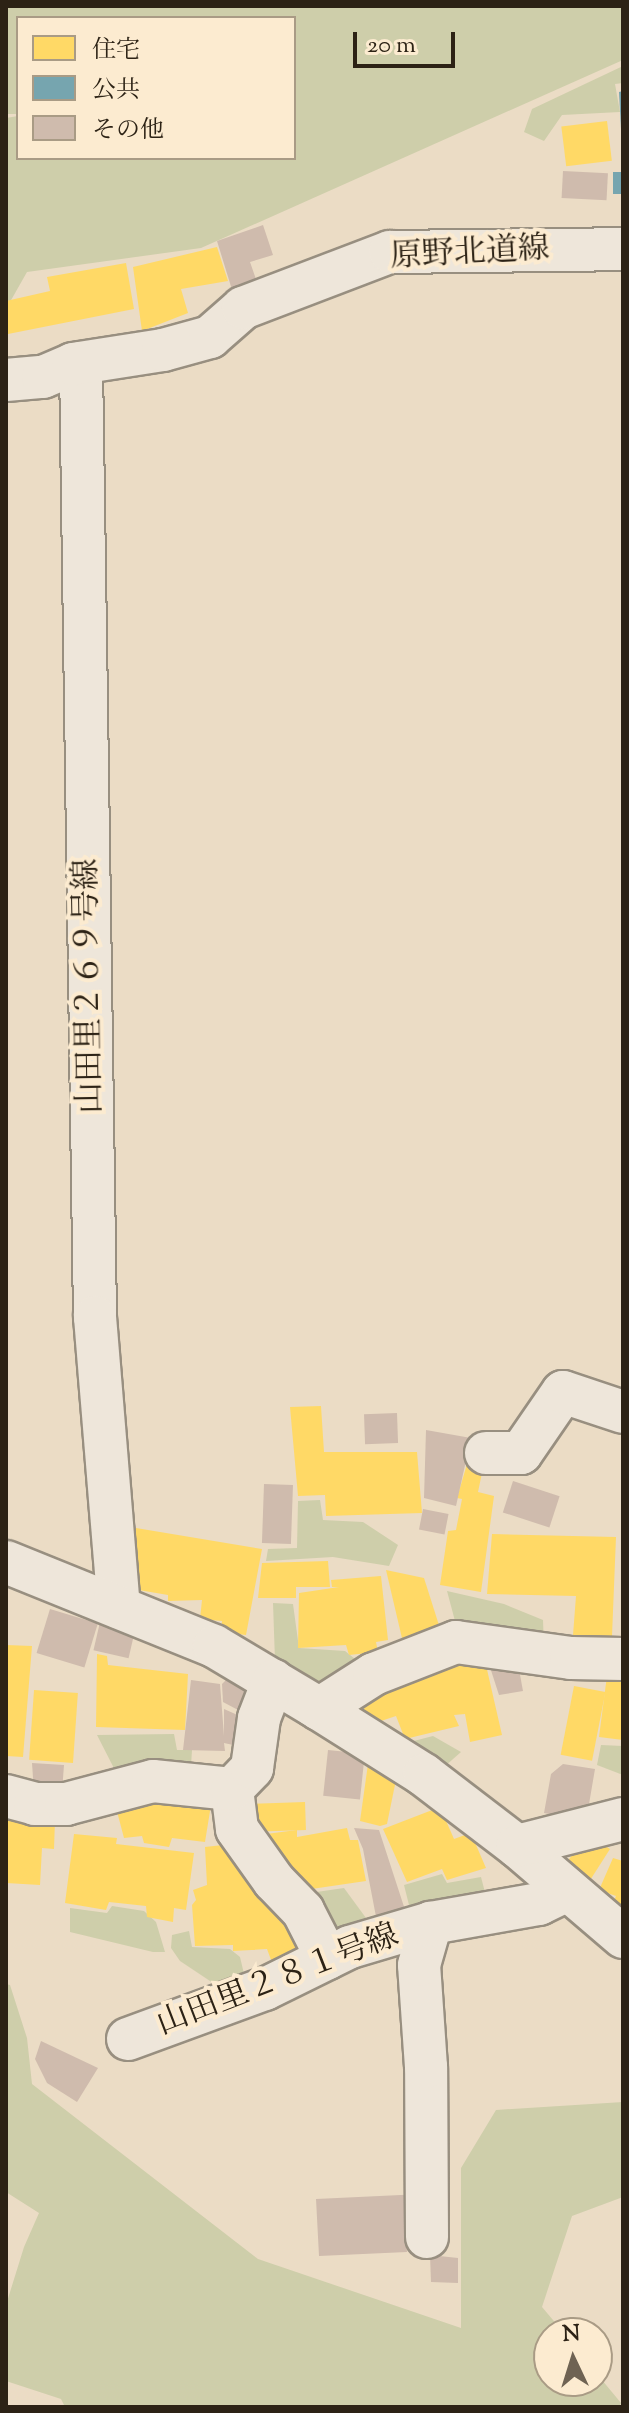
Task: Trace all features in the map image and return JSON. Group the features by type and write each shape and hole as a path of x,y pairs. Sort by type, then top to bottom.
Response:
{"street":[{"name":"原野北道線","path":"6,380 43,377 81,363 163,350 210,337 243,308 390,252 623,249"},
{"name":"山田里２６９号線","path":"81,363 95,1317 119,1607"},
{"path":"486,1453 521,1453 563,1392 623,1412"},
{"path":"6,1562 214,1646 273,1681 424,1775 517,1846 623,1937"},
{"path":"319,1709 374,1674 456,1642 571,1658 623,1659"},
{"path":"232,1789 252,1768 259,1718 273,1681"},
{"path":"6,1796 35,1804 66,1804 153,1781 232,1789"},
{"path":"232,1789 237,1829 274,1881 303,1911 327,1958"},
{"path":"517,1846 623,1819"},
{"name":"山田里２８１号線","path":"128,2039 265,1989 350,1947 431,1923 539,1904 568,1890"},
{"path":"427,2237 426,2067 419,1965 431,1923"}],"green space":[{"path":"6,6 623,6 623,60 201,248 27,272 6,309 6,118 16,116 16,160 296,160 296,16 16,16 16,114 6,114"},
{"path":"623,66 623,83 615,84 620,112 562,115 544,141 524,132 532,109"},
{"path":"320,1500 323,1520 363,1522 398,1545 389,1566 333,1557 266,1561 268,1549 297,1548 298,1501"},
{"path":"447,1591 504,1604 543,1620 544,1648 459,1636"},
{"path":"273,1603 293,1604 299,1648 345,1651 369,1670 332,1694 275,1661"},
{"path":"174,1734 177,1750 192,1750 191,1766 121,1782 97,1735"},
{"path":"433,1736 461,1752 444,1767 410,1742"},
{"path":"601,1745 623,1746 623,1775 597,1765"},
{"path":"442,1874 447,1883 481,1877 488,1904 413,1921 404,1885"},
{"path":"344,1888 366,1918 359,1936 328,1948 296,1895"},
{"path":"112,1906 144,1911 156,1922 165,1952 153,1952 70,1932 70,1908 107,1913"},
{"path":"189,1931 192,1947 230,1949 240,1957 245,1978 228,1993 180,1961 171,1948 172,1935"},
{"path":"6,1984 10,1985 27,2038 32,2084 258,2259 461,2328 461,2168 496,2110 623,2102 623,2197 572,2216 542,2307 550,2317 533,2317 533,2397 613,2397 613,2393 621,2403 619,2407 65,2407 61,2399 6,2381 6,2305 24,2247 39,2213 6,2192"}],"building: 住宅":[{"path":"607,121 612,161 566,166 561,127"},
{"path":"217,247 228,281 181,289 188,313 142,331 133,267"},
{"path":"126,263 134,309 8,334 6,301 50,291 47,277"},
{"path":"321,1406 324,1452 417,1452 422,1513 326,1516 325,1495 298,1496 290,1407"},
{"path":"467,1464 483,1468 478,1492 494,1496 481,1592 440,1585 448,1531 456,1530 462,1499 457,1498"},
{"path":"136,1528 262,1549 246,1635 221,1632 222,1621 200,1619 202,1600 168,1601 168,1595 127,1588"},
{"path":"492,1534 616,1537 612,1636 573,1635 576,1596 487,1594"},
{"path":"328,1561 330,1587 296,1587 296,1598 258,1598 262,1563"},
{"path":"386,1570 424,1578 444,1641 405,1651"},
{"path":"381,1576 388,1640 376,1642 378,1652 349,1655 346,1645 298,1648 299,1593 339,1587 332,1587 331,1580"},
{"path":"6,1645 32,1646 23,1757 6,1756"},
{"path":"483,1652 502,1735 470,1742 465,1714 454,1715 459,1726 405,1739 396,1716 369,1725 360,1695 456,1667 454,1658"},
{"path":"97,1654 107,1656 108,1665 188,1674 185,1730 96,1727"},
{"path":"608,1668 623,1669 623,1740 599,1737"},
{"path":"574,1686 605,1692 592,1761 561,1755"},
{"path":"34,1690 78,1693 73,1763 29,1760"},
{"path":"368,1764 398,1770 387,1824 380,1826 360,1821"},
{"path":"152,1795 211,1805 205,1842 172,1838 169,1847 144,1843 142,1836 124,1838 115,1804"},
{"path":"305,1802 306,1830 246,1832 245,1804"},
{"path":"440,1807 454,1839 465,1835 473,1838 486,1868 447,1880 442,1869 407,1882 383,1829"},
{"path":"6,1810 55,1820 54,1849 42,1848 40,1885 6,1883"},
{"path":"347,1828 350,1840 358,1840 366,1881 291,1892 266,1834 297,1830 297,1837"},
{"path":"74,1834 117,1838 116,1844 194,1853 186,1910 174,1908 173,1922 147,1917 146,1906 109,1902 106,1910 65,1903"},
{"path":"587,1834 610,1849 587,1885 565,1865"},
{"path":"241,1843 321,1955 277,1976 267,1949 233,1951 233,1945 195,1946 192,1905 196,1900 193,1890 207,1885 205,1847"},
{"path":"613,1858 623,1861 623,1907 613,1903 616,1896 599,1890"}],"building: 公共":[{"path":"623,91 623,129 621,129 619,92"},
{"path":"613,172 623,172 623,194 613,194"}],"building: その他":[{"path":"563,171 608,173 607,200 562,198"},
{"path":"263,225 273,255 250,262 258,285 233,293 217,241"},
{"path":"397,1413 398,1443 365,1444 364,1414"},
{"path":"426,1430 471,1438 456,1506 424,1498"},
{"path":"513,1481 560,1496 549,1528 503,1512"},
{"path":"264,1484 293,1485 291,1544 262,1543"},
{"path":"423,1509 449,1514 445,1535 419,1530"},
{"path":"50,1609 98,1624 84,1668 37,1653"},
{"path":"100,1622 135,1630 129,1658 93,1650"},
{"path":"516,1653 523,1691 499,1695 487,1658"},
{"path":"229,1677 265,1696 255,1719 223,1702 222,1684"},
{"path":"191,1680 220,1684 224,1736 224,1709 251,1721 247,1748 224,1743 225,1751 183,1750"},
{"path":"328,1750 365,1754 360,1800 323,1796"},
{"path":"32,1763 64,1765 62,1792 34,1792"},
{"path":"563,1764 595,1769 588,1810 576,1808 575,1819 544,1813 551,1774"},
{"path":"354,1828 379,1830 408,1919 378,1927 363,1849"},
{"path":"41,2041 98,2068 77,2102 47,2083 35,2059"},
{"path":"422,2194 406,2237 407,2252 319,2256 316,2199"},
{"path":"430,2255 458,2258 458,2283 431,2282"}]}
